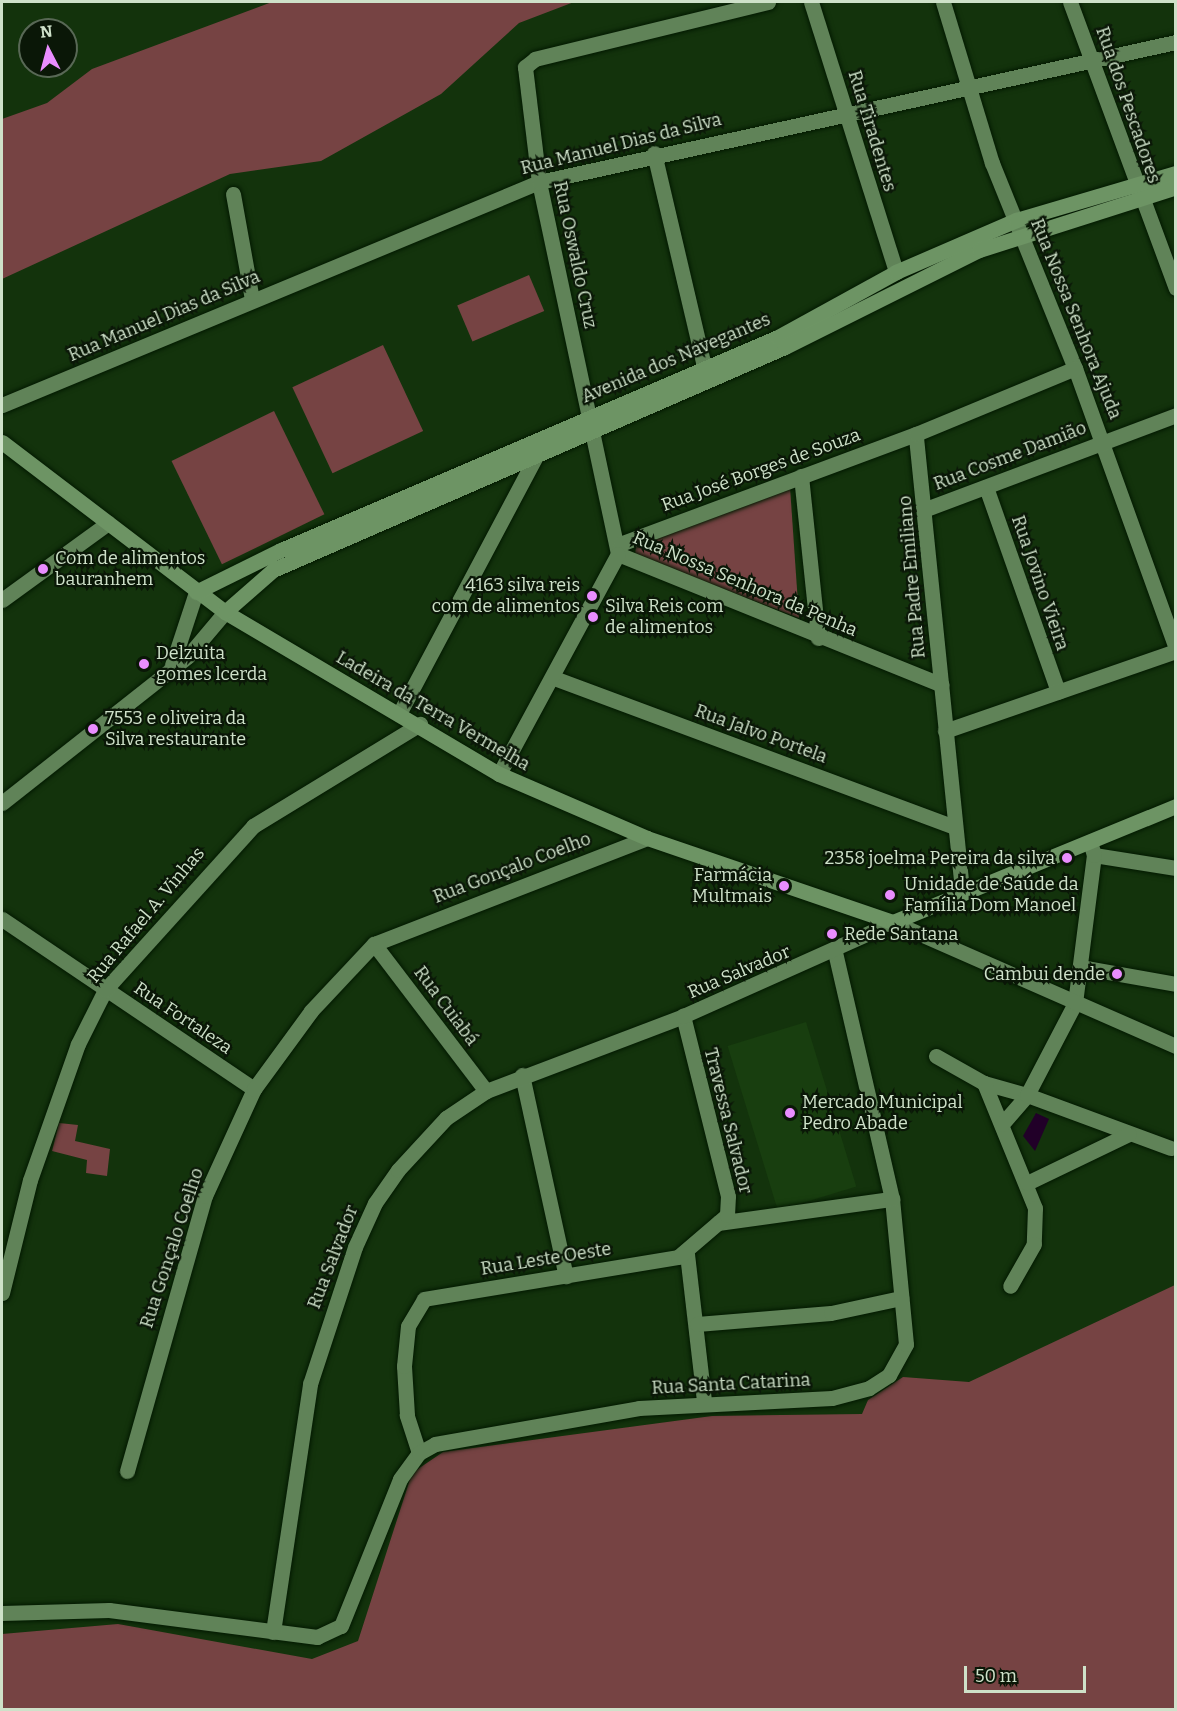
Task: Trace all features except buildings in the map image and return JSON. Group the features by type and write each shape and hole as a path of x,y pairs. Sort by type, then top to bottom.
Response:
{"main road":[{"name":"Avenida dos Navegantes","path":"591,422 704,367 778,337 896,272 1176,173"},
{"name":"Avenida dos Navegantes","path":"1136,189 1176,187"},
{"name":"Avenida dos Navegantes","path":"196,592 591,422 784,347 1019,227"},
{"name":"Ladeira da Terra Vermelha","path":"2,442 225,612 400,712 499,774 647,838 893,922"},
{"name":"Avenida dos Navegantes","path":"225,612 273,570 542,443"},
{"path":"893,922 962,890 1092,848 1176,806"}],"street":[{"name":"Rua Oswaldo Cruz","path":"591,422 539,182 524,75 535,59 768,2"},
{"name":"Rua Tiradentes","path":"811,2 896,272"},
{"name":"Rua Nossa Senhora Ajuda","path":"943,2 1019,227 1076,368 1176,650"},
{"name":"Rua dos Pescadores","path":"1071,2 1136,189 1176,288"},
{"name":"Rua Manuel Dias da Silva","path":"2,405 539,182 654,153 1176,42"},
{"path":"654,153 704,367"},
{"path":"233,194 252,300"},
{"path":"916,434 1076,368"},
{"name":"Rua Cosme Damião","path":"926,509 1176,415"},
{"name":"Rua Nossa Senhora da Penha","path":"591,422 619,549 818,638 942,685"},
{"name":"Rua José Borges de Souza","path":"619,549 801,476 916,434"},
{"name":"Rua Padre Emiliano","path":"916,434 926,509 945,731 962,890"},
{"path":"400,712 542,443"},
{"path":"801,476 818,638"},
{"name":"Rua Jovino Vieira","path":"986,487 1058,692"},
{"path":"2,600 108,523"},
{"path":"499,774 554,678 619,549"},
{"path":"172,665 196,592"},
{"path":"2,803 172,665 200,646 225,612"},
{"path":"945,731 1176,650"},
{"name":"Rua Jalvo Portela","path":"554,678 955,827"},
{"name":"Rua Rafael A. Vinhas","path":"2,1293 30,1180 78,1044 105,990 253,826 420,724"},
{"name":"Rua Gonçalo Coelho","path":"127,1471 205,1196 254,1089 311,1011 374,944 647,838"},
{"path":"1002,1124 1027,1095 1075,1003 1092,848 1176,868"},
{"name":"Rua Fortaleza","path":"2,919 254,1089"},
{"path":"893,922 1176,1046"},
{"name":"Rua Salvador","path":"273,1632 310,1384 355,1247 375,1203 398,1170 446,1118 486,1091 522,1075 683,1016 835,953 893,922"},
{"name":"Rua Cuiabá","path":"374,944 486,1091"},
{"name":"Rua Santa Catarina","path":"419,1453 449,1439 704,1401 807,1401 869,1388 899,1366 906,1344 892,1199 835,953"},
{"path":"1080,967 1176,984"},
{"name":"Travessa Salvador","path":"683,1016 730,1203 718,1223 687,1254"},
{"path":"936,1056 984,1083 1027,1095 1170,1148"},
{"path":"522,1075 566,1276"},
{"path":"984,1083 1027,1183 1037,1230 1010,1286"},
{"path":"1027,1183 1129,1134"},
{"path":"718,1223 892,1199"},
{"path":"687,1254 697,1324 704,1401"},
{"name":"Rua Leste Oeste","path":"419,1453 404,1389 413,1311 437,1295 566,1276 687,1254"},
{"path":"697,1324 831,1313 901,1298"},
{"path":"2,1613 109,1610 317,1637 341,1626 400,1479 419,1453"}],"shaded area":[{"path":"272,2 574,2 519,23 441,94 321,161 230,174 2,279 2,119 47,103 92,69"},
{"path":"529,275 544,311 472,341 457,305"},
{"path":"383,345 423,431 333,473 292,387"},
{"path":"274,411 324,514 222,564 172,461"},
{"path":"790,487 799,618 635,555 636,546"},
{"name":"Mercado Municipal Pedro Abade","path":"806,1022 856,1186 778,1210 728,1046"},
{"path":"1036,1113 1049,1119 1035,1151 1023,1136"},
{"path":"59,1123 78,1125 75,1141 110,1149 107,1176 86,1173 87,1160 52,1151"},
{"path":"1175,1285 1175,1709 2,1710 2,1634 118,1624 312,1659 358,1641 412,1473 443,1452 712,1416 862,1414 868,1400 903,1377 969,1382"}],"place":[{"name":"Com de alimentos bauranhem","path":"43,569"},
{"name":"4163 silva reis com de alimentos","path":"592,596"},
{"name":"Silva Reis com de alimentos","path":"593,617"},
{"name":"Delzuita gomes lcerda","path":"144,664"},
{"name":"7553 e oliveira da Silva restaurante","path":"93,729"},
{"name":"2358 joelma Pereira da silva","path":"1067,858"},
{"name":"Farmácia Multmais","path":"784,886"},
{"name":"Unidade de Saúde da Família Dom Manoel","path":"890,895"},
{"name":"Rede Santana","path":"832,934"},
{"name":"Cambui dende","path":"1117,974"},
{"name":"Mercado Municipal Pedro Abade","path":"790,1113"}]}
